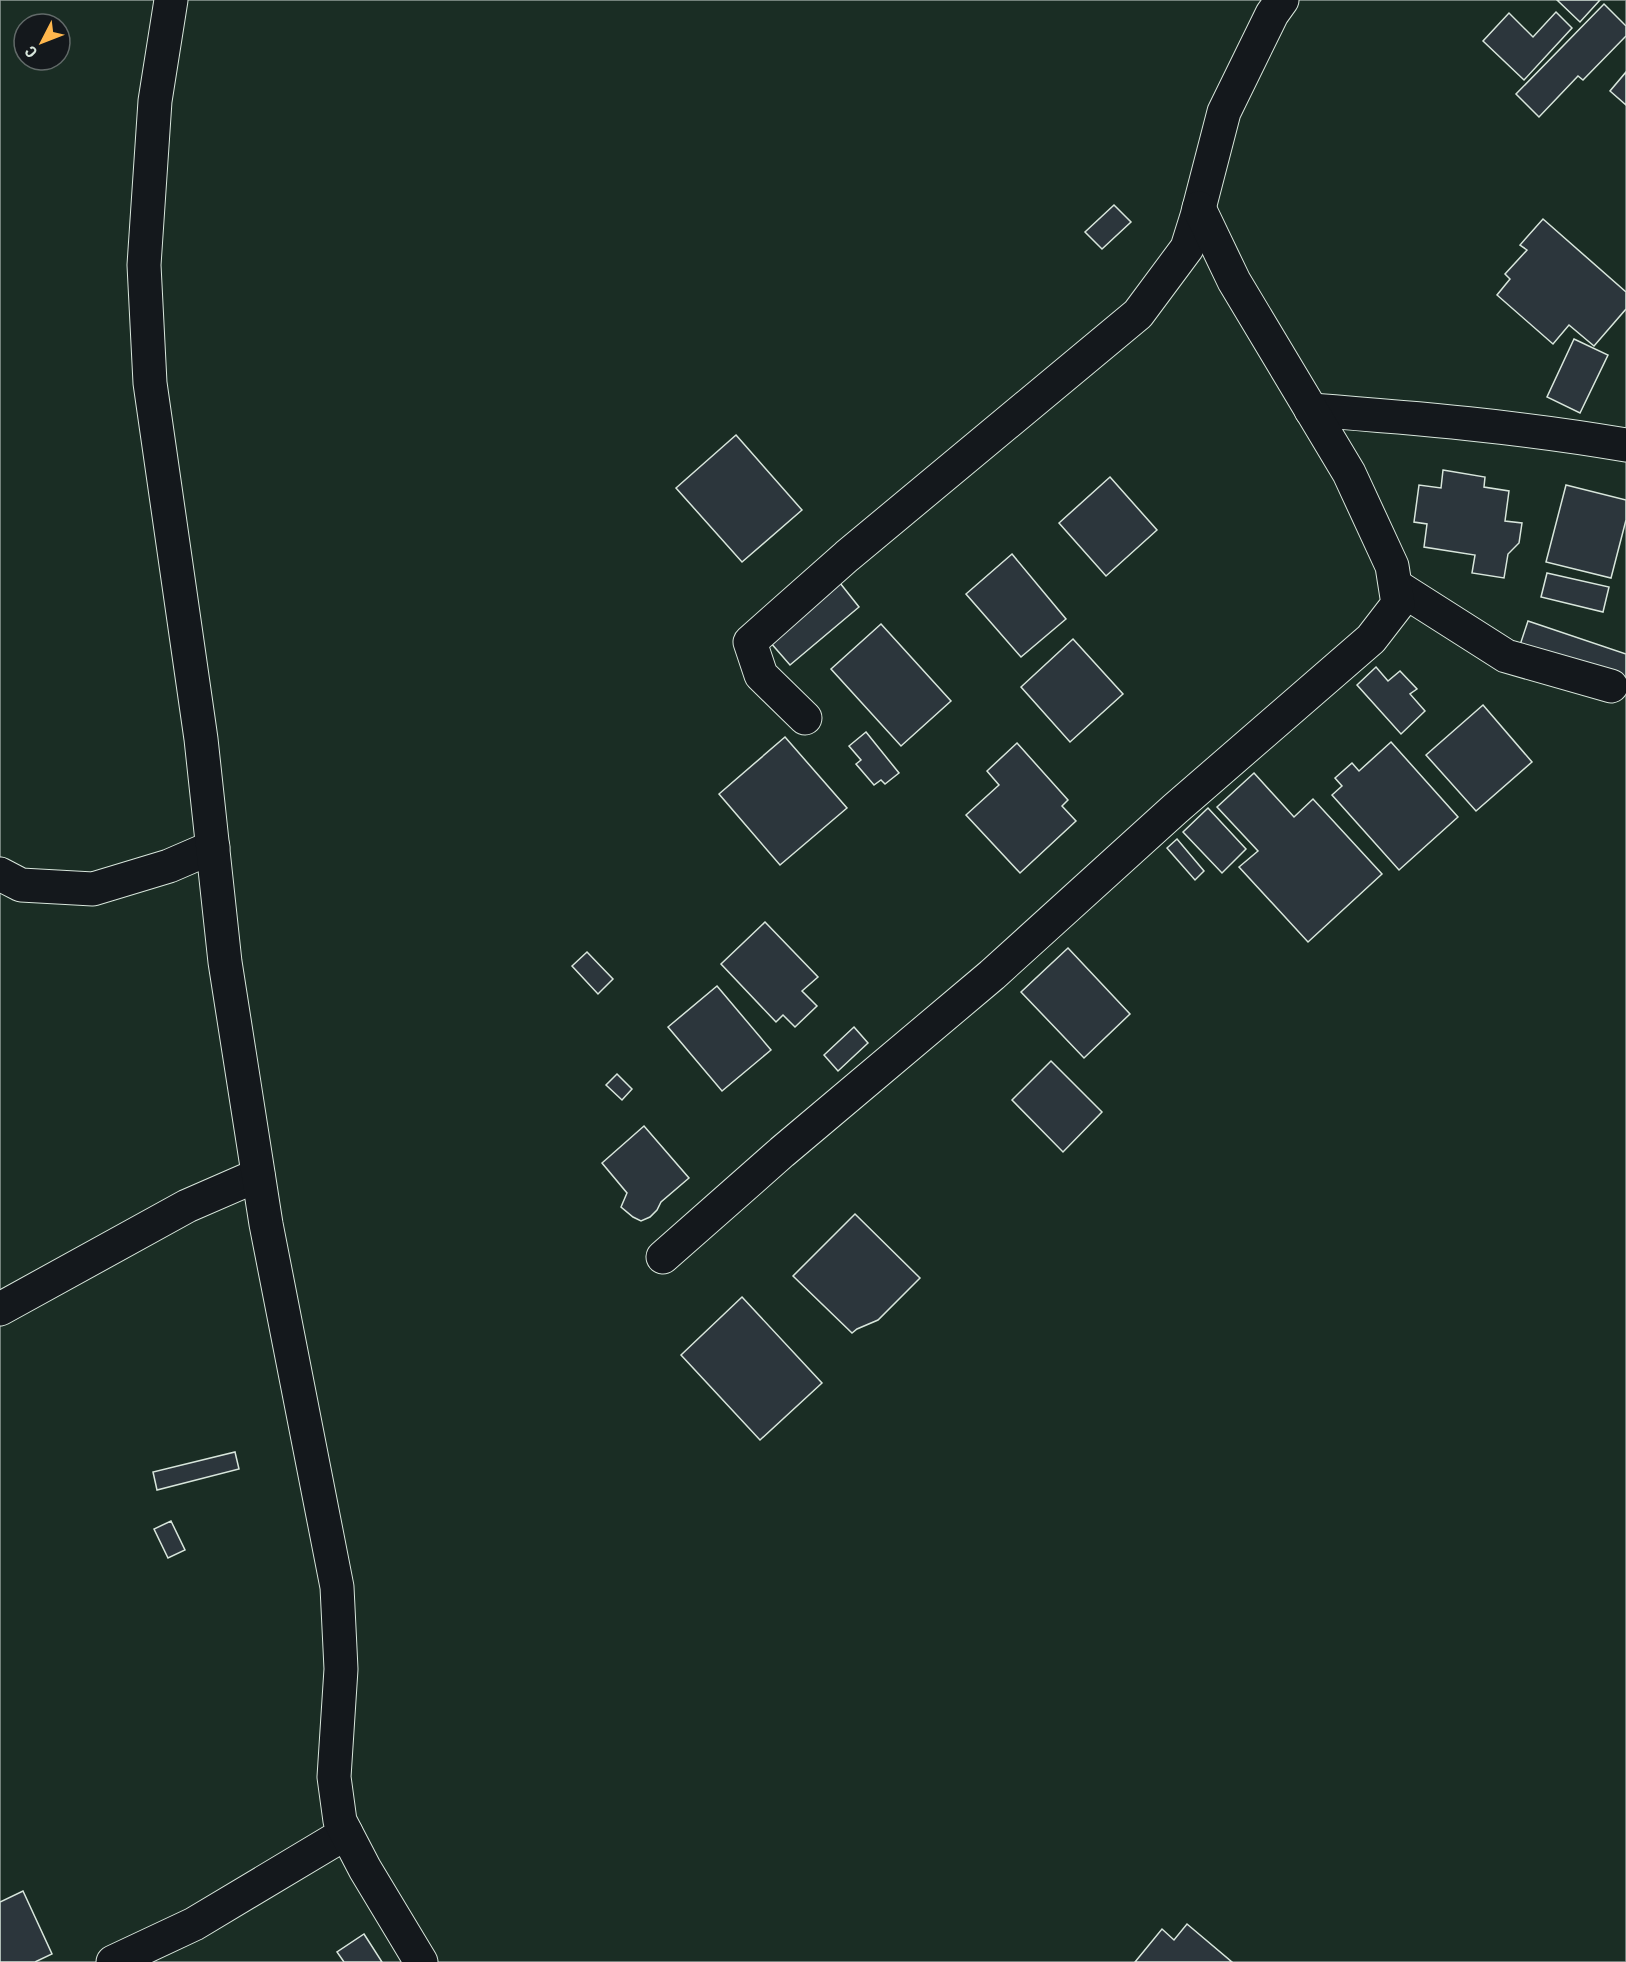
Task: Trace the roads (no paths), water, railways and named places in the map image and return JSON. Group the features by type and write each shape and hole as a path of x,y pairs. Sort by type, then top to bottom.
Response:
{"street":[{"path":"171,0 155,101 144,265 150,384 201,740 225,962 258,1175 337,1587 341,1669 334,1777 340,1821 365,1869 420,1962"},
{"path":"805,718 761,675 750,642 847,556 1138,314 1187,248 1224,112 1272,14 1282,0"},
{"path":"663,1257 782,1152 992,975 1175,809 1371,639 1398,604 1392,566 1349,473 1234,281 1199,208"},
{"path":"1311,410 1392,416 1626,445"},
{"path":"1396,586 1506,656 1611,686"},
{"path":"0,874 21,885 93,889 169,866 213,847"},
{"path":"8,1299 187,1206 258,1175"},
{"path":"113,1962 194,1924 346,1833"}]}
